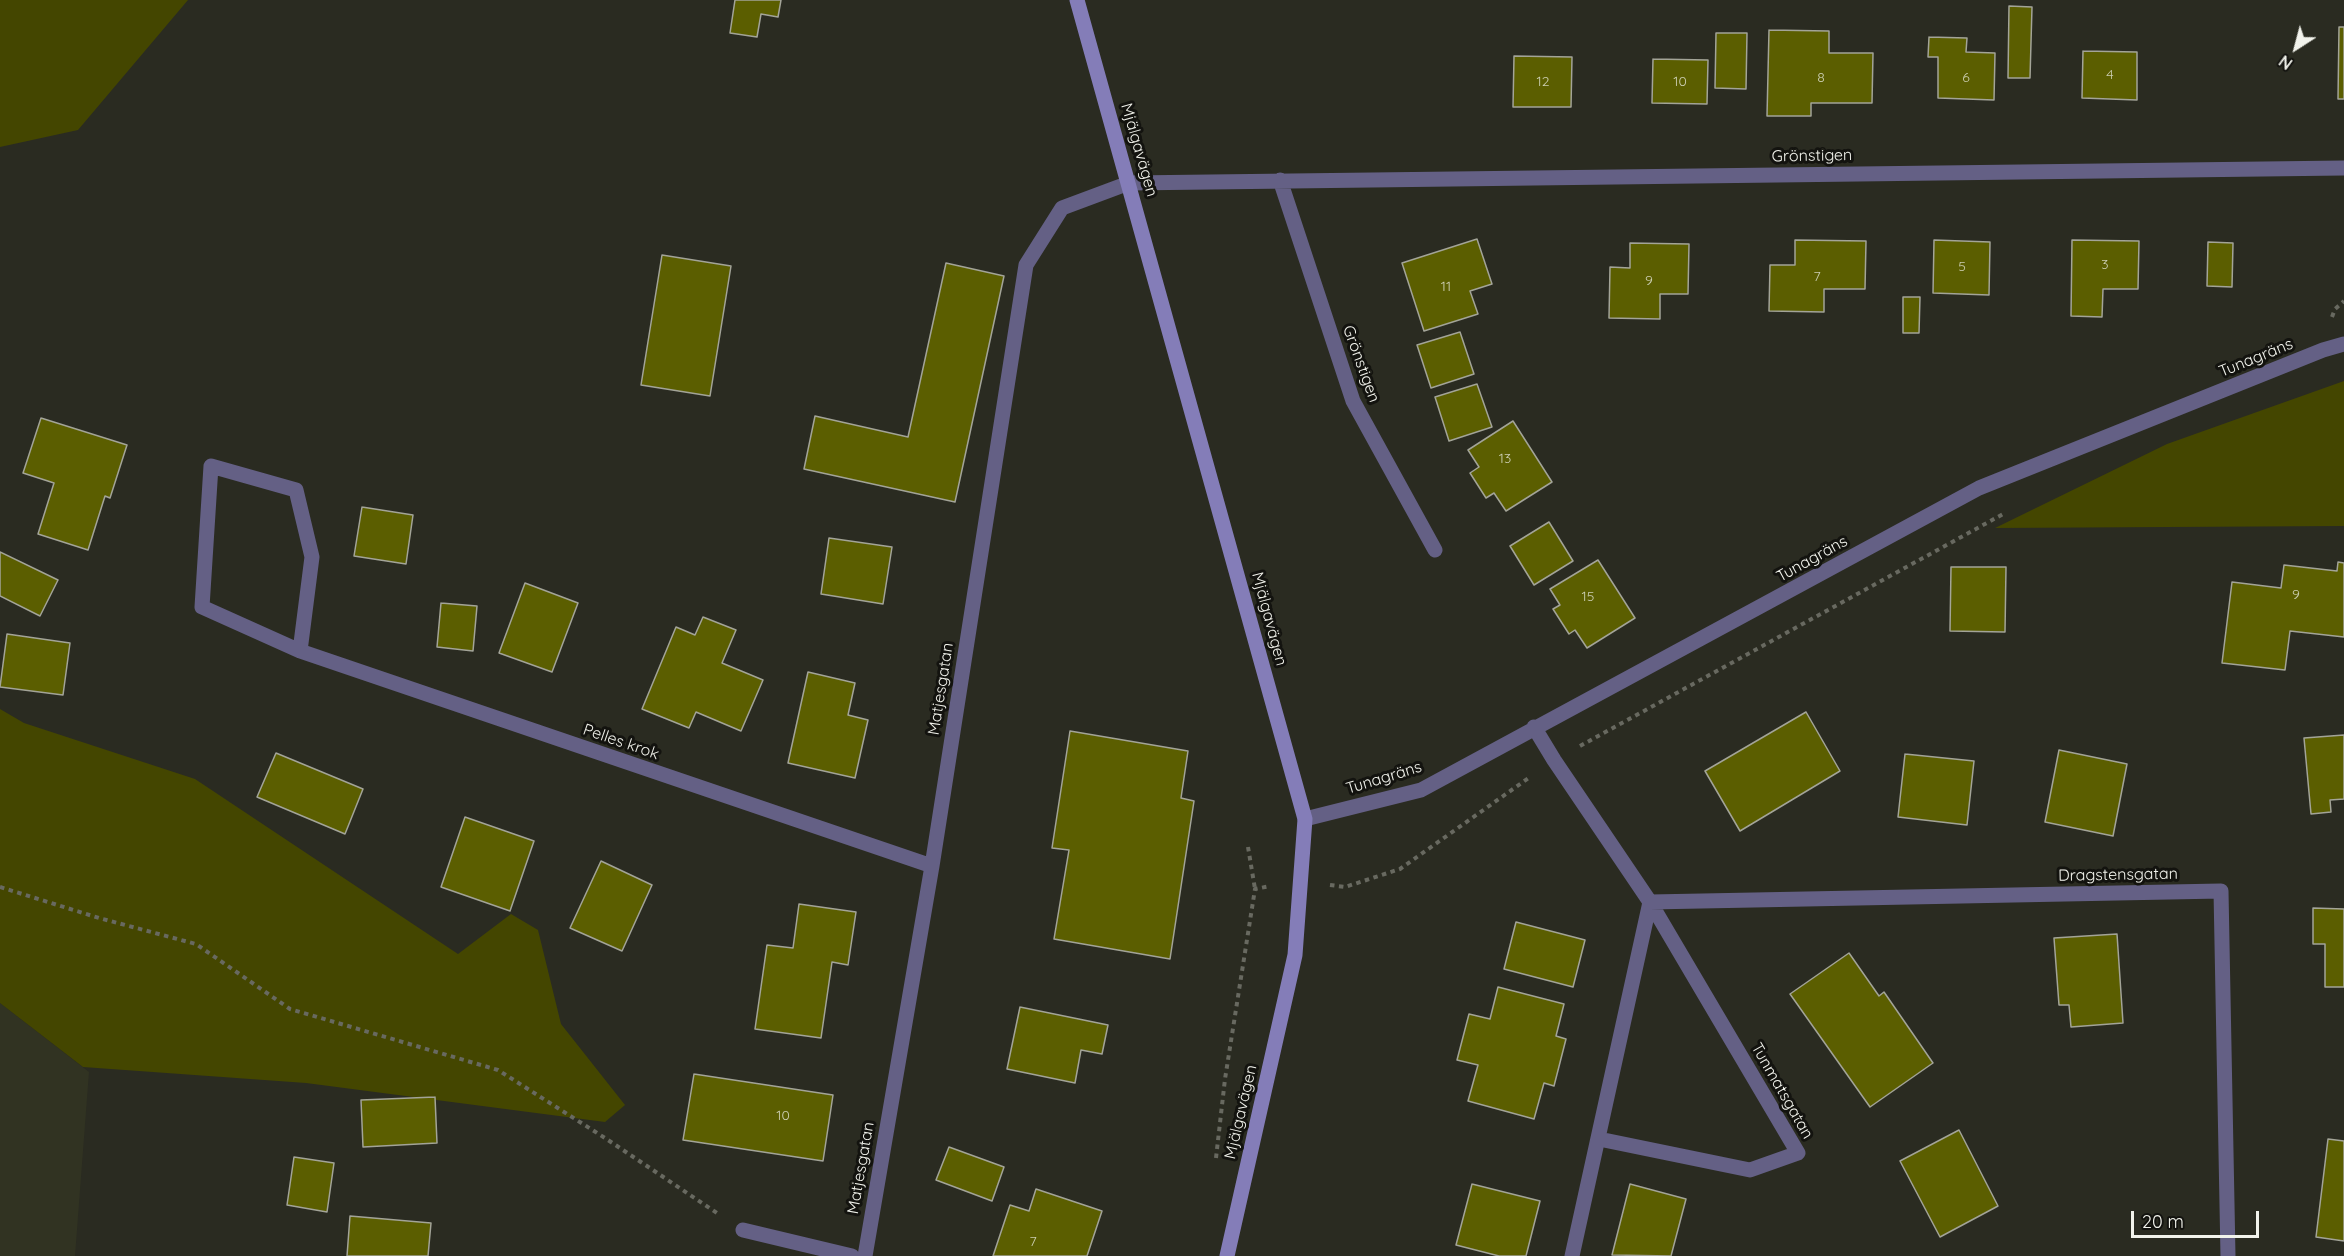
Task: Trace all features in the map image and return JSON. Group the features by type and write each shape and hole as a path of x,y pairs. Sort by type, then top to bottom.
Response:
{"street":[{"name":"Mjälgavägen","path":"1077,0 1305,819 1295,955 1227,1256"},
{"name":"Grönstigen","path":"1129,183 2344,168"},
{"name":"Grönstigen","path":"1280,180 1353,401 1436,550"},
{"name":"Matjesgatan","path":"864,1256 932,866 1026,265 1062,208 1129,183"},
{"name":"Tunagräns","path":"1305,819 1421,790 1979,488 2323,350 2344,344"},
{"name":"Pelles krok","path":"300,651 312,557 296,490 211,466 202,607 300,651 932,866"},
{"name":"Tunmatsgatan","path":"1534,727 1650,902 1798,1153 1750,1170 1599,1139"},
{"name":"Dragstensgatan","path":"1650,902 2221,891 2228,1256"},
{"path":"1572,1256 1650,902"},
{"path":"743,1230 852,1256"}],"path":[{"path":"1255,889 1301,881 1345,887 1400,869 1554,760 2008,511"},
{"path":"1216,1160 1225,1079 1255,889 1248,848"},
{"path":"0,887 99,918 196,944 290,1009 498,1070 743,1230"}],"shaded area":[{"path":"0,0 188,0 78,130 0,147"},
{"path":"2344,381 2344,526 1995,528 2167,444"},
{"path":"0,709 24,723 195,779 458,954 511,914 538,930 561,1024 625,1105 605,1122 306,1083 83,1067 0,1003"},
{"path":"0,1003 89,1072 75,1256 0,1256"}],"building":[{"path":"735,0 781,0 778,17 761,14 757,37 730,33"},
{"path":"2009,6 2032,7 2030,78 2008,78"},
{"path":"2339,27 2344,27 2344,99 2338,99"},
{"path":"1769,30 1829,31 1829,53 1873,53 1872,103 1811,103 1811,116 1767,116"},
{"path":"1716,33 1747,33 1746,89 1715,88"},
{"path":"1929,37 1967,38 1966,52 1995,53 1994,100 1938,98 1938,57 1928,57"},
{"path":"2083,51 2137,52 2137,100 2082,98"},
{"path":"1514,56 1572,57 1571,107 1513,107"},
{"path":"1653,59 1708,60 1707,104 1652,103"},
{"path":"1477,239 1492,284 1470,291 1478,314 1424,331 1402,263"},
{"path":"1795,240 1866,241 1865,289 1824,289 1824,312 1769,311 1770,265 1795,265"},
{"path":"1934,240 1990,242 1989,295 1933,293"},
{"path":"2072,240 2139,241 2138,289 2103,289 2102,317 2071,316"},
{"path":"2208,242 2233,243 2232,287 2207,286"},
{"path":"1630,243 1689,244 1688,294 1660,294 1660,319 1609,318 1610,267 1630,268"},
{"path":"662,255 731,266 710,396 641,385"},
{"path":"946,263 1004,276 955,502 804,469 815,416 908,437"},
{"path":"1903,297 1920,297 1919,333 1903,333"},
{"path":"1460,332 1474,374 1431,388 1417,345"},
{"path":"1477,384 1492,427 1449,441 1435,397"},
{"path":"41,418 127,445 110,498 105,496 88,550 38,534 54,483 23,473"},
{"path":"1513,421 1552,482 1506,511 1494,493 1486,498 1470,473 1479,467 1468,450"},
{"path":"362,507 413,515 406,564 354,556"},
{"path":"1549,522 1573,561 1534,585 1510,546"},
{"path":"829,538 892,547 883,604 821,594"},
{"path":"0,552 58,580 40,616 0,596"},
{"path":"1598,560 1635,618 1587,648 1575,630 1569,634 1553,609 1560,605 1550,589"},
{"path":"2338,562 2344,563 2344,637 2290,631 2285,670 2222,663 2232,582 2281,588 2284,565 2337,571"},
{"path":"1951,567 2006,567 2005,632 1950,631"},
{"path":"525,583 578,603 552,672 499,653"},
{"path":"441,603 477,606 473,651 437,647"},
{"path":"703,617 736,630 722,663 763,680 741,731 696,712 689,728 642,709 676,627 695,635"},
{"path":"7,634 70,643 63,695 0,687"},
{"path":"808,672 855,683 848,715 868,720 855,778 788,763"},
{"path":"1806,712 1840,771 1740,831 1705,771"},
{"path":"1070,731 1188,751 1181,798 1194,801 1170,959 1054,939 1069,850 1052,848"},
{"path":"2344,735 2344,799 2330,800 2331,812 2311,814 2304,738"},
{"path":"2059,750 2127,764 2113,836 2045,822"},
{"path":"276,753 363,789 345,834 257,797"},
{"path":"1905,754 1974,761 1967,825 1898,817"},
{"path":"465,817 534,841 510,911 441,887"},
{"path":"601,861 652,885 622,951 570,928"},
{"path":"799,904 856,912 848,965 832,962 821,1038 755,1029 767,945 793,948"},
{"path":"2313,908 2344,909 2344,987 2325,987 2325,944 2313,944"},
{"path":"1516,922 1585,940 1573,987 1504,969"},
{"path":"2117,934 2123,1023 2071,1027 2069,1005 2059,1005 2054,938"},
{"path":"1849,953 1879,996 1884,992 1933,1063 1870,1107 1790,994"},
{"path":"1498,987 1564,1004 1556,1036 1566,1039 1554,1086 1544,1083 1534,1119 1468,1101 1478,1065 1457,1060 1469,1014 1490,1019"},
{"path":"1020,1007 1108,1025 1102,1054 1081,1050 1075,1083 1007,1069"},
{"path":"694,1074 833,1095 823,1161 683,1140"},
{"path":"435,1097 437,1143 363,1147 361,1100"},
{"path":"1959,1130 1998,1206 1940,1237 1900,1161"},
{"path":"2328,1139 2344,1141 2344,1241 2316,1237"},
{"path":"949,1147 1004,1167 992,1201 936,1180"},
{"path":"294,1157 334,1163 327,1212 287,1205"},
{"path":"1472,1184 1540,1201 1526,1256 1499,1256 1456,1245"},
{"path":"1630,1184 1686,1199 1671,1256 1612,1255"},
{"path":"1036,1189 1102,1211 1087,1256 993,1256 1010,1205 1029,1211"},
{"path":"350,1216 431,1223 428,1256 347,1256"}]}
